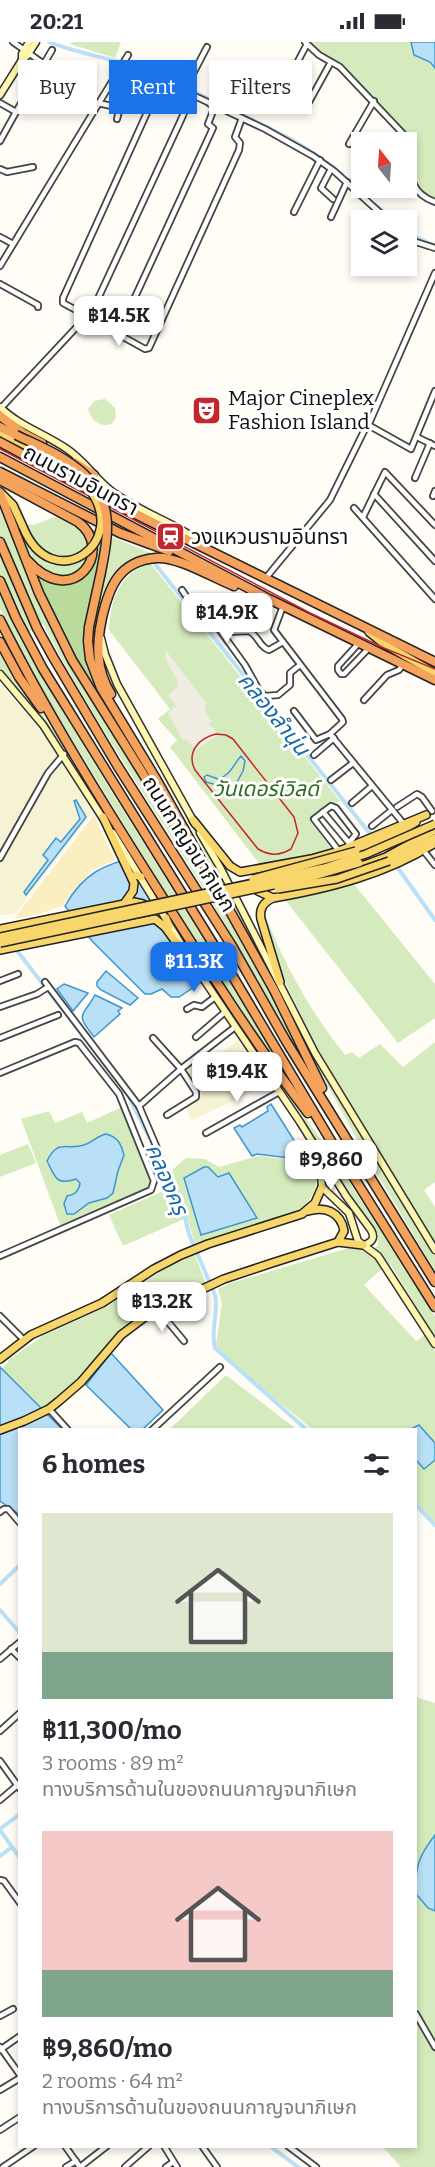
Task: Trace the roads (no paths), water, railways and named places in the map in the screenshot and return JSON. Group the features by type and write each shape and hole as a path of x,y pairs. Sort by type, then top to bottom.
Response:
{"highway":[{"path":"0,410 23,433 66,456 94,475"},
{"path":"0,427 57,456 84,474 92,482 104,504 108,534 89,627 88,647 96,679 155,777 274,990 342,1128"},
{"name":"ถนนรามอินทรา","path":"0,442 121,507 435,662"},
{"name":"ถนนรามอินทรา","path":"0,457 269,599 435,680"},
{"path":"0,472 120,533 190,557"},
{"path":"0,480 78,522 86,529 92,543 92,554 87,567 71,579 58,580 46,577 24,555"},
{"path":"0,493 39,593 72,660 169,818 226,904"},
{"name":"ถนนกาญจนาภิเษก","path":"0,542 28,609 52,657 117,765 232,946 286,1041 342,1128 435,1282"},
{"path":"155,777 140,745 106,687 99,665 101,623 106,598 116,579 133,565 154,558 182,563 269,599"},
{"name":"ถนนกาญจนาภิเษก","path":"0,581 16,618 43,669 435,1307"},
{"path":"0,620 125,851 295,1095 331,1141"},
{"path":"0,642 19,677 65,739"}],"main road":[{"path":"0,95 33,43"},
{"path":"0,432 69,470 91,492 100,513 99,534 92,548 72,561 47,558 32,544 13,505 0,493"},
{"path":"94,475 121,497 195,538 211,551"},
{"path":"101,623 105,654 113,676 221,869 315,1053 435,1250"},
{"path":"364,626 384,644 435,673"},
{"path":"0,674 64,754 201,977"},
{"path":"193,820 234,870 240,872 312,859 352,847 431,812"},
{"path":"196,896 400,832 431,812"},
{"path":"0,937 336,864 376,850 435,824"},
{"path":"0,943 311,877 359,864 435,829"},
{"path":"295,894 332,876 386,857 435,829"},
{"path":"213,898 330,881 389,861 435,838"},
{"path":"280,982 260,914 265,903 273,898 365,876 435,843"},
{"path":"124,904 135,885 125,851"},
{"path":"261,869 256,875 255,883 258,891 273,898"},
{"path":"132,878 136,875 141,877"},
{"path":"3,929 138,902 143,904 144,915 137,922"},
{"path":"165,927 170,926 166,918"},
{"path":"53,919 45,925 46,931 49,935 59,938"},
{"path":"0,950 155,919 165,927 208,987 346,1196 373,1233 370,1242 363,1245 338,1242 224,1279 158,1310 135,1323 113,1344 81,1382 47,1410 0,1430"},
{"path":"312,1142 320,1166 322,1184 349,1213 356,1238 378,1256 435,1344"},
{"path":"0,1359 28,1338 102,1303 154,1269 181,1255 306,1211 315,1203 322,1184 328,1176 335,1177"},
{"path":"306,1211 321,1208 334,1214 343,1227 342,1236 338,1242"}],"street":[{"path":"13,42 39,60"},
{"path":"298,60 306,43 319,56 340,67 374,101 411,142 411,176 417,192 420,196 435,202"},
{"path":"197,67 207,47"},
{"path":"46,60 52,50"},
{"path":"0,266 127,57"},
{"path":"312,97 331,62"},
{"path":"349,144 374,101"},
{"path":"0,103 16,112"},
{"path":"98,104 116,107 119,111 117,120"},
{"path":"0,141 18,109"},
{"path":"146,114 63,298 63,303 145,349 149,348 239,150 240,143 235,137 242,118"},
{"path":"0,410 88,317 184,114"},
{"path":"118,334 213,128 208,124 210,114"},
{"path":"236,114 320,160 376,210"},
{"path":"294,212 320,160"},
{"path":"0,169 7,172 33,167"},
{"path":"331,169 321,188 333,199"},
{"path":"331,217 347,183"},
{"path":"0,237 13,244"},
{"path":"417,242 435,248"},
{"path":"265,579 330,500 368,426 435,273"},
{"path":"0,284 38,307"},
{"path":"368,426 409,448 412,447 433,401 435,391"},
{"path":"415,478 432,444 417,436"},
{"path":"363,517 382,473 387,473 435,525"},
{"path":"374,494 435,561"},
{"path":"354,508 435,599"},
{"path":"182,590 192,605 219,629 265,696 278,695 290,686 290,673 300,665"},
{"path":"283,606 273,628 342,720 342,724 314,755"},
{"path":"219,629 227,633 249,631 256,635 263,648 269,650 283,642"},
{"path":"359,643 338,666 341,674 344,674 369,648"},
{"path":"364,700 387,675 399,670 403,664"},
{"path":"294,711 316,740 332,736"},
{"path":"332,736 372,786 394,808 403,823"},
{"path":"0,858 48,773 64,754"},
{"path":"331,780 353,763"},
{"path":"352,803 372,786"},
{"path":"372,826 394,808 417,794 422,797 431,812"},
{"path":"339,851 314,820 331,806 336,808 356,834 352,847"},
{"path":"323,812 352,847"},
{"path":"423,850 435,865"},
{"path":"0,981 18,974"},
{"path":"45,982 139,1106 160,1155"},
{"path":"0,1007 48,988"},
{"path":"187,1009 194,1005 202,1006 215,998"},
{"path":"196,1037 225,1012"},
{"path":"0,1038 58,1015"},
{"path":"139,1106 181,1069 235,1027"},
{"path":"153,1038 181,1069 196,1092 196,1097 167,1115"},
{"path":"0,1073 75,1042 79,1043 119,1094 154,1181 151,1190 0,1256"},
{"path":"206,1133 279,1092"},
{"path":"158,1310 184,1341"},
{"path":"0,1316 28,1338"},
{"path":"154,1428 220,1367"},
{"path":"47,1410 66,1428"},
{"path":"0,1512 8,1509 18,1520"},
{"path":"0,1659 18,1644"},
{"path":"0,1649 5,1654"},
{"path":"11,1649 18,1656"},
{"path":"0,1731 18,1715"},
{"path":"0,1761 18,1785"},
{"path":"0,1800 18,1787"},
{"path":"0,1880 4,1881 18,1900"},
{"path":"0,2016 13,2008"},
{"path":"417,2016 435,2047"},
{"path":"18,2037 0,2049 18,2074"},
{"path":"14,2068 18,2065"},
{"path":"0,2090 18,2078"},
{"path":"0,2130 18,2119"},
{"path":"3,2167 31,2148"},
{"path":"68,2148 80,2167 104,2148"},
{"path":"124,2167 147,2148"},
{"path":"165,2148 177,2167"},
{"path":"203,2148 217,2167"},
{"path":"291,2148 316,2167"},
{"path":"66,2167 76,2161"},
{"path":"166,2167 173,2162"}],"water":[{"path":"411,42 435,42 435,68 430,62 414,55"},
{"path":"76,800 86,817 26,895 24,892 48,860 43,855 56,838 61,842 80,819 74,801"},
{"path":"140,857 215,973 179,997 171,997 162,989 145,994 92,941 65,906 79,886 96,872 116,863"},
{"path":"106,971 138,998 130,1005 101,990 97,982"},
{"path":"64,984 88,993 73,1011 57,989"},
{"path":"95,995 122,1008 118,1011 120,1014 94,1037 84,1024 82,1016"},
{"path":"271,1104 304,1156 298,1159 257,1154 252,1156 234,1128 240,1125 242,1127 268,1111 267,1107"},
{"path":"106,1134 118,1142 124,1155 113,1193 107,1198 89,1203 74,1214 67,1214 64,1204 67,1196 76,1192 80,1183 76,1179 64,1181 57,1178 47,1161 59,1147 84,1145"},
{"path":"208,1167 218,1177 229,1173 257,1218 201,1235 184,1178"},
{"path":"111,1353 163,1410 144,1428 130,1428 86,1385"},
{"path":"0,1367 61,1428 18,1428 18,1513 0,1501"},
{"path":"419,1425 435,1443 435,1460 424,1469 417,1461 417,1428 413,1428"},
{"path":"435,1835 435,1911 428,1908 417,1895 417,1869 425,1850"}],"waterway":[{"path":"49,42 133,66 176,83 305,147 351,183"},
{"path":"374,204 382,210"},
{"path":"417,238 435,246"},
{"name":"คลองลำนุ่น","path":"155,564 371,835"},
{"path":"241,756 245,761 236,784 225,787 206,782 204,777 207,775 218,779 226,775 241,756"},
{"name":"คลองลำนุ่น","path":"398,868 435,920"},
{"name":"คลองครุ","path":"15,948 109,1070"},
{"name":"คลองครุ","path":"128,1095 180,1198 189,1234 215,1295 213,1335 215,1348 305,1428"},
{"name":"คลองครุ","path":"417,1506 435,1525"},
{"path":"0,1584 18,1567"},
{"path":"0,1610 18,1631"},
{"path":"0,1829 18,1816"},
{"path":"0,1830 12,1847"},
{"path":"0,1856 12,1847 18,1855"},
{"path":"273,2148 298,2167"}],"railway":[{"path":"0,449 310,613 435,669"},
{"path":"216,734 226,735 233,739 294,817 298,833 291,849 274,854 258,849 195,770 193,752 200,742 216,734"}],"place":[{"name":"Major Cineplex Fashion Island","path":"207,410"},
{"name":"วงแหวนรามอินทรา","path":"170,537"}],"park label":[{"name":"วันเดอร์เวิลด์","path":"266,789"}]}
